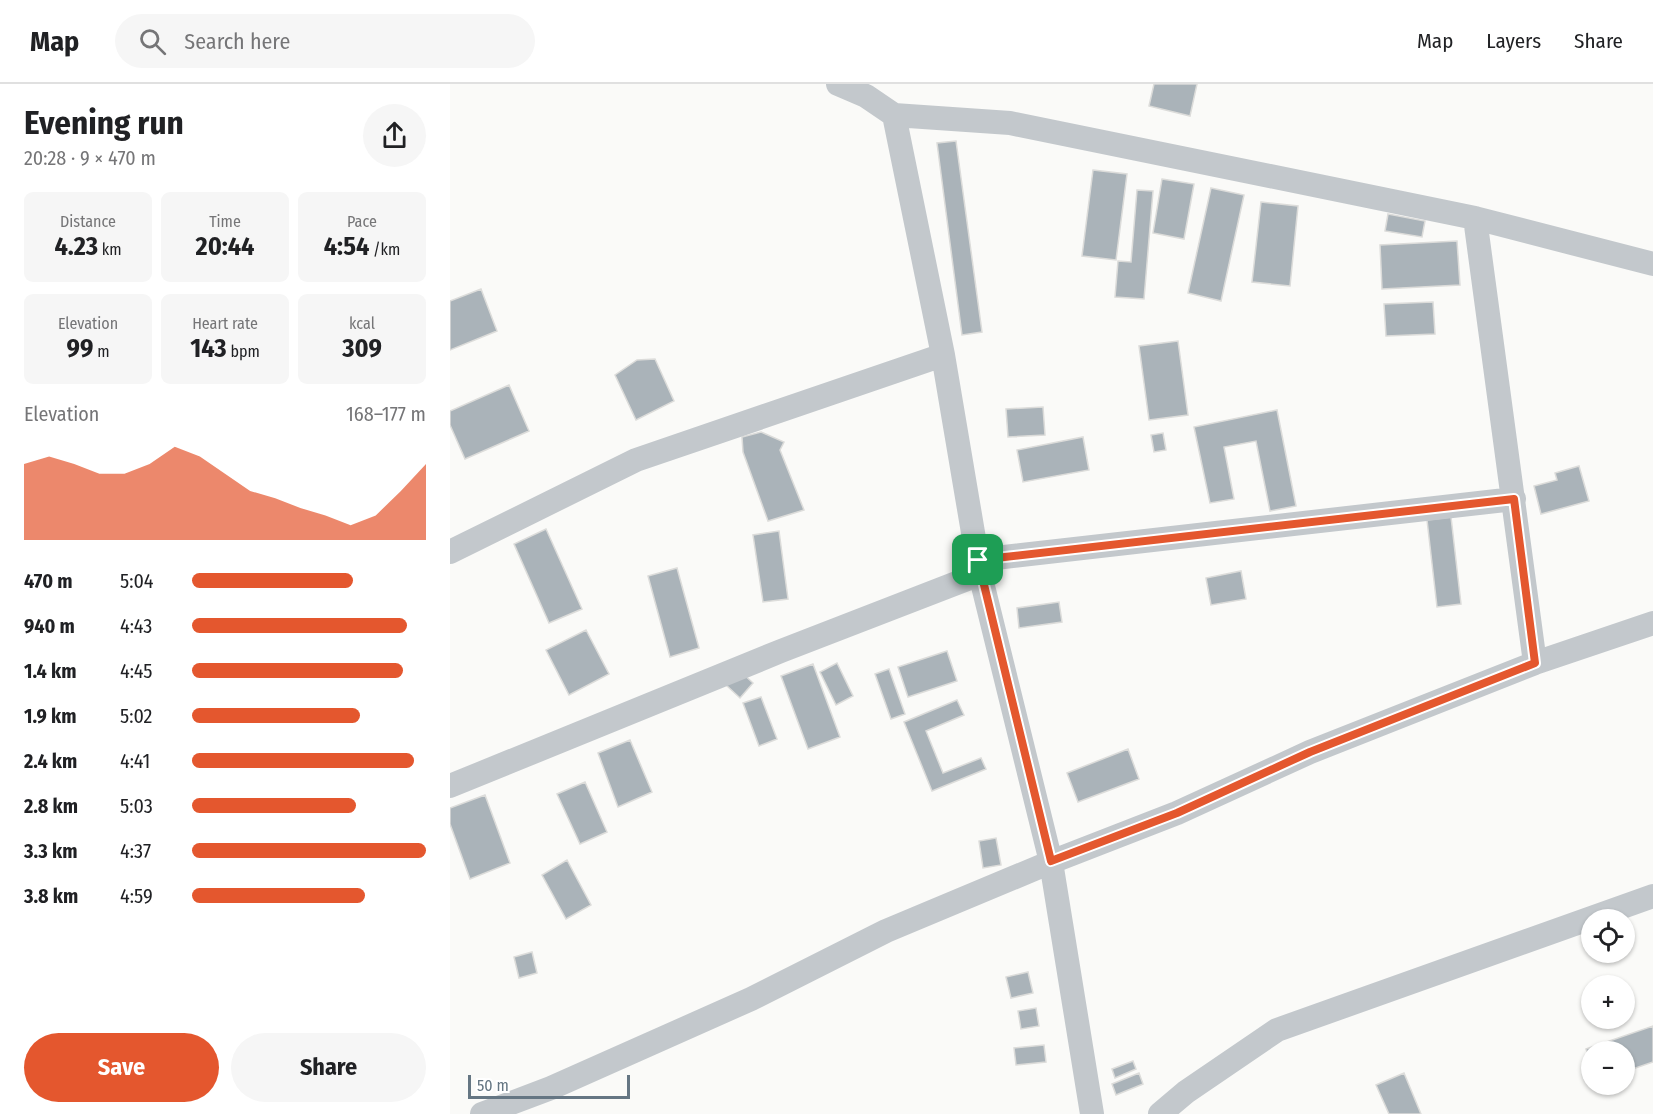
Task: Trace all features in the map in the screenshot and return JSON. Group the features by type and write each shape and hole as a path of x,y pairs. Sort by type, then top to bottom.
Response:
{"street":[{"path":"838,84 869,90 894,116 943,355 979,567 1051,861 1092,1114"},
{"path":"894,116 1010,123 1475,218 1653,264"},
{"path":"1475,218 1535,663"},
{"path":"450,552 636,460 943,355"},
{"path":"450,786 770,656 979,567 1514,499"},
{"path":"482,1114 551,1088 719,1014 886,931 1051,861 1177,813 1310,752 1535,663 1653,623"},
{"path":"1160,1114 1186,1092 1277,1030 1653,896"}],"building":[{"path":"1154,84 1197,84 1190,116 1149,106"},
{"path":"956,141 982,332 962,335 937,143"},
{"path":"1093,170 1127,174 1116,260 1082,256"},
{"path":"1162,179 1194,184 1184,239 1153,233"},
{"path":"1211,188 1244,195 1221,301 1188,293"},
{"path":"1137,190 1153,191 1144,299 1115,297 1118,261 1131,262"},
{"path":"1261,202 1298,206 1290,286 1252,282"},
{"path":"1388,214 1425,221 1422,237 1385,231"},
{"path":"1457,241 1460,285 1382,289 1380,245"},
{"path":"481,289 497,331 450,350 450,301"},
{"path":"1433,302 1435,334 1386,336 1384,304"},
{"path":"1178,341 1188,415 1149,420 1139,346"},
{"path":"655,359 674,401 636,420 615,375 637,360"},
{"path":"509,385 529,431 465,459 450,425 450,411"},
{"path":"1043,407 1045,435 1008,437 1006,409"},
{"path":"1277,410 1296,506 1270,511 1256,441 1224,447 1234,499 1210,503 1194,427"},
{"path":"761,432 784,442 780,450 804,510 768,521 743,452 742,437"},
{"path":"1163,433 1166,450 1154,452 1151,435"},
{"path":"1083,437 1089,470 1023,482 1017,450"},
{"path":"1579,466 1589,501 1541,514 1534,486 1557,480 1555,473"},
{"path":"1451,517 1461,604 1437,607 1427,520"},
{"path":"546,529 582,609 549,623 514,544"},
{"path":"779,531 788,599 763,602 753,535"},
{"path":"677,568 699,648 670,657 648,576"},
{"path":"1241,571 1246,599 1211,605 1206,578"},
{"path":"1059,602 1062,622 1019,628 1017,608"},
{"path":"586,630 609,674 569,695 546,650"},
{"path":"947,651 957,681 908,697 898,667"},
{"path":"837,663 853,696 836,705 820,672"},
{"path":"813,664 840,737 808,749 781,676"},
{"path":"889,669 905,714 891,719 875,674"},
{"path":"739,670 753,683 740,698 726,685"},
{"path":"761,697 777,739 759,746 743,703"},
{"path":"957,700 964,715 926,731 943,773 981,758 986,769 932,791 904,722"},
{"path":"630,740 652,792 618,807 598,753"},
{"path":"1128,749 1139,779 1078,802 1067,773"},
{"path":"585,782 607,832 580,844 557,794"},
{"path":"485,795 510,863 470,879 450,824 450,808"},
{"path":"996,838 1001,865 983,868 979,841"},
{"path":"567,860 591,905 566,919 542,875"},
{"path":"532,952 537,973 519,978 514,957"},
{"path":"1028,972 1033,993 1011,998 1006,977"},
{"path":"1036,1008 1039,1026 1021,1029 1018,1011"},
{"path":"1653,1026 1653,1062 1635,1068 1635,1041 1609,1041"},
{"path":"1044,1045 1046,1062 1016,1065 1014,1048"},
{"path":"1133,1061 1136,1069 1115,1078 1112,1069"},
{"path":"1139,1073 1143,1084 1116,1095 1112,1084"},
{"path":"1404,1073 1421,1114 1389,1114 1376,1085"}],"route":[{"path":"1514,499 1535,663 1310,752 1177,813 1051,861 978,560 1514,499"}]}
